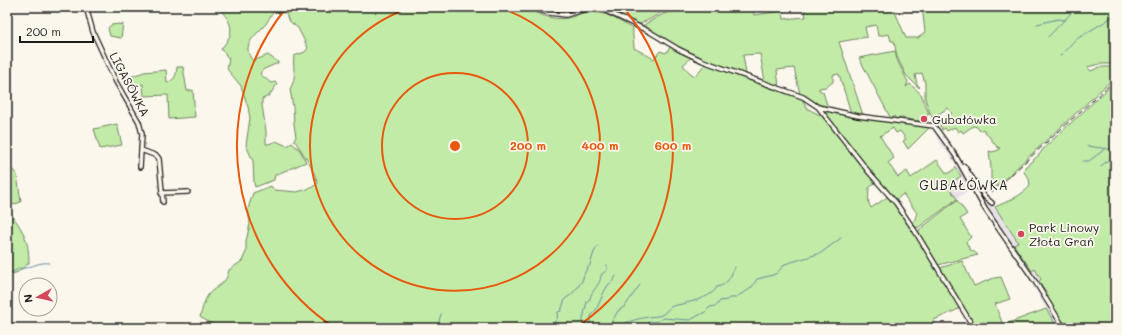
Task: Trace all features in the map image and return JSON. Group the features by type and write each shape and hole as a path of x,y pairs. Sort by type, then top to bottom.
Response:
{"street":[{"name":"LIGASÓWKA","path":"86,7 93,32 116,82 140,122 142,134 140,166"},
{"path":"529,7 549,13 566,15 588,8 602,10 644,29 678,49 703,61 803,97 818,107 868,171 896,203 915,231 974,328"},
{"path":"818,107 858,116 927,124 937,128 955,155 985,209 1036,283 1064,328"},
{"path":"141,150 157,156 159,159 163,202"},
{"path":"964,166 985,197 992,203"},
{"path":"161,192 188,192"}],"shaded area":[{"path":"934,123 946,139 962,166 994,205 1018,242 1015,245 1033,271 1035,269 1041,280 1039,282 1050,297 1048,298 1067,324 1068,328 1058,328 1055,324 1020,264 1018,264 980,207 970,189 957,199 948,186 961,176 956,169 954,170 953,168 956,165 942,146 931,126"}],"green space":[{"path":"219,7 523,7 544,16 561,19 589,12 597,12 607,15 633,29 634,48 654,59 660,51 666,53 671,46 692,57 683,65 695,76 706,63 802,99 808,109 824,117 876,182 869,188 869,201 871,208 889,196 914,231 961,308 934,320 937,328 219,328 200,317 208,295 226,279 229,270 242,261 246,252 246,241 250,224 248,209 253,193 271,186 274,190 297,192 311,188 318,183 308,161 294,140 296,137 290,89 294,80 294,56 305,52 308,48 298,28 288,20 286,13 274,12 265,25 252,39 248,47 248,51 253,61 268,55 278,62 264,69 260,73 271,83 276,82 277,84 269,96 262,99 266,144 276,141 287,146 292,143 300,150 306,162 275,175 274,180 255,187 253,161 246,145 250,118 248,107 241,86 227,69 229,59 221,49 229,38 231,27 227,18"},
{"path":"533,7 593,7 562,13 551,13"},
{"path":"595,7 684,7 660,13 638,25"},
{"path":"693,7 753,7 754,15 783,11 784,19 806,17 804,7 893,7 906,38 918,38 925,32 922,7 1115,7 1115,64 1100,64 1087,67 1091,71 1100,67 1115,67 1115,77 996,187 991,181 989,151 992,152 999,150 1000,148 997,147 983,129 980,131 977,127 973,126 963,133 961,130 958,132 955,127 947,131 945,128 942,130 939,121 952,113 948,108 932,118 925,99 925,83 922,73 915,75 917,84 920,87 919,88 906,75 897,57 894,41 891,41 889,34 878,36 876,25 865,27 867,37 839,42 863,115 851,113 839,74 833,75 833,82 826,87 819,88 819,90 823,92 828,108 800,94 794,68 777,70 779,87 765,81 760,54 743,55 746,74 704,60 673,45 642,26 663,14"},
{"path":"123,24 121,38 110,36 108,28 111,25"},
{"path":"895,51 897,60 908,82 906,87 910,84 921,94 929,114 918,121 902,118 896,119 894,116 891,119 859,58"},
{"path":"177,67 183,67 187,91 193,90 195,117 169,119 168,95 144,96 143,84 133,88 130,77 144,72 166,70 167,83 175,76"},
{"path":"1115,82 1115,328 1068,328 1067,324 1065,325 1064,322 1062,322 1047,299 1049,297 1039,282 1041,279 1035,269 1032,271 1014,245 1018,242 995,207 1018,196 1030,186 1029,179 1024,172 1025,167"},
{"path":"820,109 856,118 931,126 908,149 903,141 906,139 900,131 896,133 893,128 880,136 894,158 888,163 898,177 907,171 911,178 937,160 947,174 956,168 961,176 948,186 957,199 917,228 913,224 917,213 903,194 895,201 891,197 886,187 884,188"},
{"path":"117,124 122,145 100,149 94,129"},
{"path":"8,164 17,175 21,202 12,205 8,210 18,223 24,235 28,247 29,263 18,272 7,276"},
{"path":"957,200 967,214 960,219 971,237 966,242 970,250 978,255 938,265 919,233 919,230"},
{"path":"962,261 974,286 994,278 1001,277 1010,299 995,304 1003,325 1046,309 1058,328 976,328 940,268"}],"waterway":[{"path":"1048,37 1077,7"},
{"path":"1060,56 1075,40 1111,18 1115,12"},
{"path":"1037,24 1058,19 1066,20"},
{"path":"1087,146 1115,150"},
{"path":"1083,161 1089,161 1105,149"},
{"path":"1101,166 1115,155"},
{"path":"628,328 631,326 643,327 648,322 659,321 662,318 690,320 705,312 710,307 716,306 720,301 727,300 729,298 736,298 751,288 757,279 777,273 785,264 821,253 841,238"},
{"path":"550,328 557,319 558,312 561,311 565,299 571,295 582,281 598,246"},
{"path":"7,275 19,268 26,268 41,263 49,263"},
{"path":"583,328 583,319 587,301 590,299 601,279 601,275 607,270 607,265"},
{"path":"640,285 625,306 618,311 611,323 612,328 634,320 660,316 671,307 691,302 709,295 717,287 726,282 735,267"},
{"path":"587,328 592,314 596,310 604,292 616,276"},
{"path":"441,314 439,321 442,328"}],"railway":[{"path":"991,193 1115,80"}],"place":[{"name":"Gubałówka","path":"924,119"},
{"name":"Park Linowy Złota Grań","path":"1021,234"}],"district":[{"name":"GUBAŁÓWKA","path":"964,184"}]}
